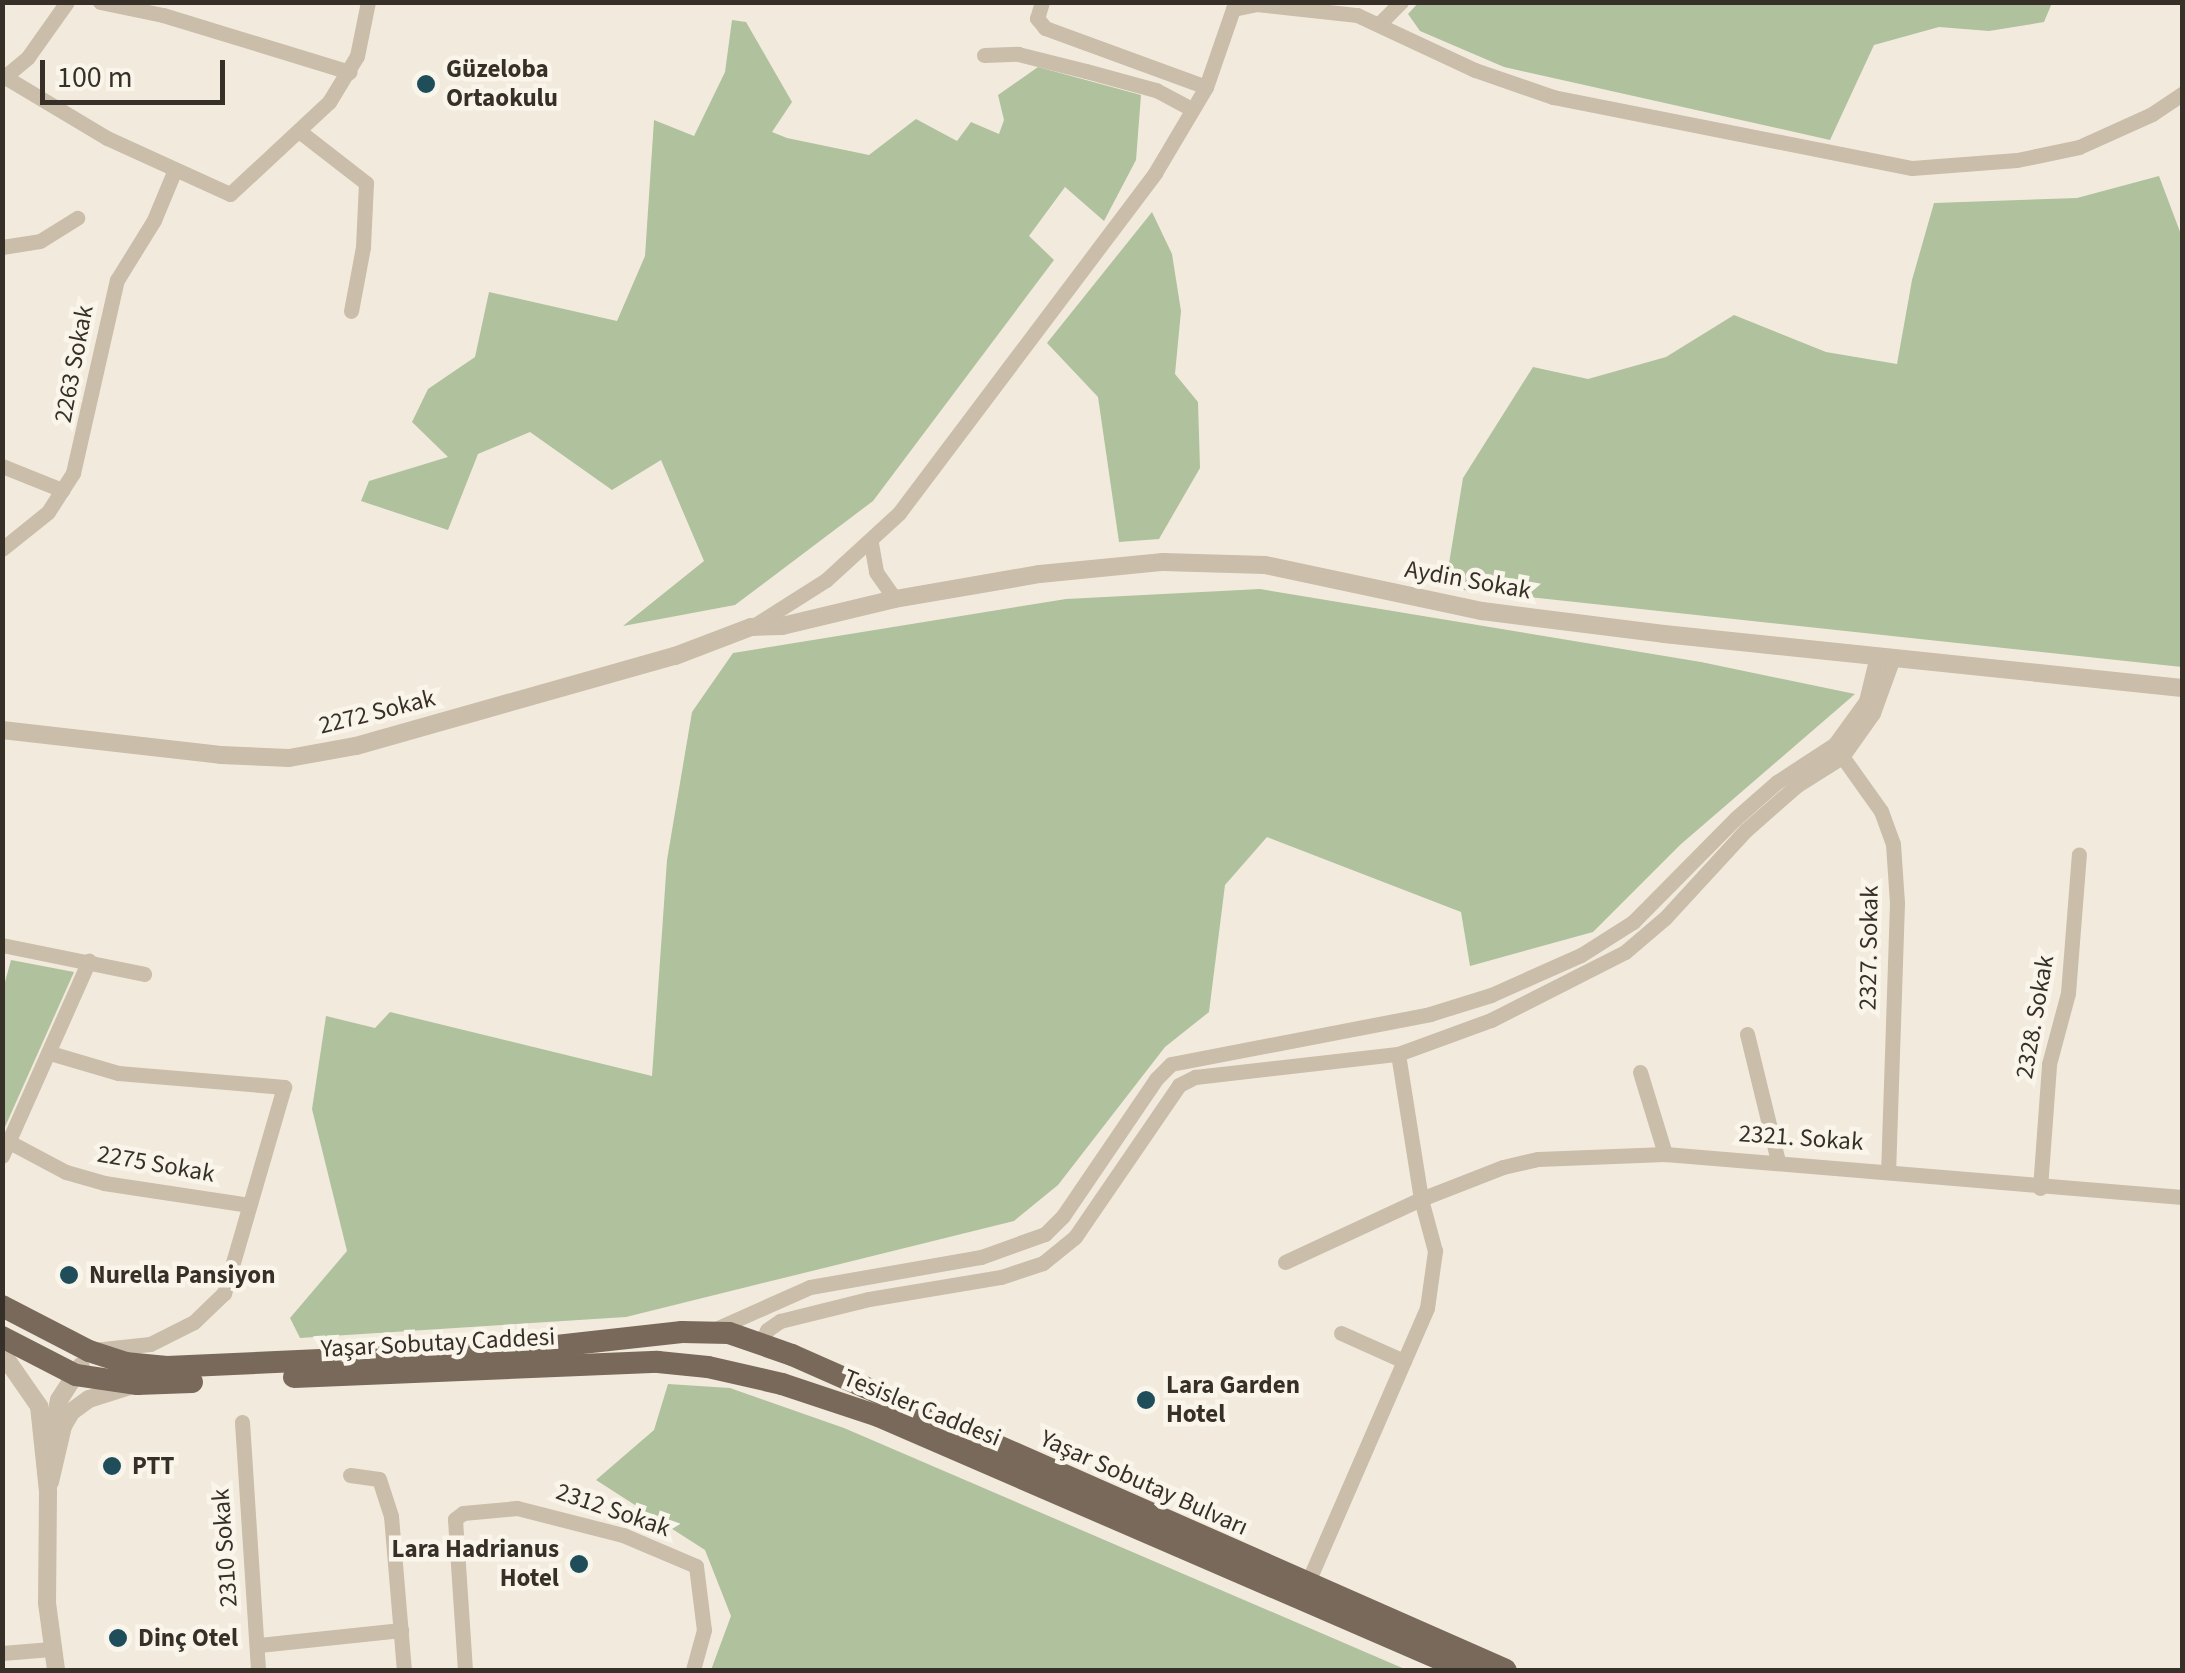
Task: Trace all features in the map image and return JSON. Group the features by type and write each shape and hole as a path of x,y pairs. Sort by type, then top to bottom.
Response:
{"main road":[{"path":"2,1306 89,1351 125,1363 166,1367 501,1352 711,1330"},
{"name":"Yaşar Sobutay Bulvarı","path":"711,1330 761,1343 1506,1670"},
{"path":"708,1367 701,1351 711,1330"},
{"name":"Yaşar Sobutay Caddesi","path":"2,1337 76,1375 137,1384 641,1362 708,1367 740,1374"},
{"path":"740,1374 756,1359 761,1343"},
{"name":"Tesisler Caddesi","path":"740,1374 878,1416 1465,1670"}],"street":[{"path":"66,2 28,56 4,78 174,172 230,194 329,102 357,56 368,2"},
{"path":"100,2 163,15 349,72"},
{"path":"1042,2 1037,18 1045,28 1206,86"},
{"path":"1380,24 1401,2"},
{"path":"751,628 792,605 871,543 900,513 1155,174 1206,86 1232,6 1257,4 1357,15 1476,70 1553,97 1912,168 2017,160 2078,147 2152,114 2182,94"},
{"path":"984,55 1018,54 1086,71 1156,90 1190,109"},
{"path":"299,130 366,184 363,246 350,311"},
{"name":"2263 Sokak","path":"2,549 48,512 73,474 84,442 102,328 116,280 154,220 174,172"},
{"path":"2,247 40,241 77,218"},
{"path":"2,466 62,490"},
{"path":"871,543 876,572 895,599"},
{"name":"Aydin Sokak","path":"751,628 782,626 895,599 1040,574 1164,562 1265,565 1482,611 2182,688"},
{"name":"2272 Sokak","path":"2,730 222,756 289,758 375,741 675,656 751,628"},
{"path":"761,1343 766,1330 780,1321 870,1300 1001,1277 1043,1264 1075,1237 1180,1085 1195,1077 1398,1054 1491,1020 1624,952 1665,918 1746,830 1838,750 1885,657"},
{"path":"711,1330 810,1286 982,1257 1045,1234 1063,1216 1156,1079 1171,1064 1430,1014 1491,995 1581,955 1634,922 1750,806 1838,750"},
{"name":"2327. Sokak","path":"1838,750 1882,811 1893,844 1897,903 1888,1170"},
{"name":"2328. Sokak","path":"2040,1188 2049,1064 2068,993 2079,854"},
{"path":"3,947 144,974"},
{"path":"5,1144 89,961"},
{"path":"1748,1034 1778,1162"},
{"path":"50,1053 118,1074 284,1087 249,1206 239,1256 224,1293 194,1322 150,1344 89,1351 52,1420 48,1492 51,1649 56,1670"},
{"path":"1307,1584 1427,1308 1435,1251 1422,1199 1398,1054"},
{"path":"1640,1072 1665,1154"},
{"name":"2275 Sokak","path":"5,1144 66,1172 104,1184 249,1206"},
{"name":"2321. Sokak","path":"1285,1262 1422,1199 1503,1167 1538,1159 1665,1154 2182,1197"},
{"path":"1341,1333 1404,1360"},
{"path":"2,1354 24,1378 38,1406 48,1492"},
{"path":"48,1492 62,1426 71,1412 89,1398 137,1384"},
{"name":"2310 Sokak","path":"242,1422 258,1670"},
{"path":"350,1475 379,1479 392,1516 404,1670"},
{"name":"2312 Sokak","path":"465,1670 454,1519 463,1513 517,1508 622,1535 696,1566 704,1630 693,1670"},
{"path":"258,1645 401,1630"},
{"path":"2,1653 36,1654 51,1649"}],"green space":[{"path":"1419,2 2052,3 2044,22 1989,31 1939,27 1874,45 1830,140 1504,67 1420,31 1408,14"},
{"path":"732,20 746,22 792,102 772,132 787,138 869,155 916,119 957,141 971,122 999,134 1004,120 998,95 1038,67 1141,95 1136,160 1104,221 1065,187 1029,236 1054,260 873,501 735,605 623,626 704,561 661,460 612,490 530,432 478,454 448,530 361,501 369,481 448,457 412,422 428,389 475,357 489,292 617,321 645,256 654,120 694,136 725,72"},
{"path":"2159,176 2182,237 2182,667 1445,588 1463,478 1533,367 1588,379 1666,357 1734,315 1826,352 1897,364 1912,280 1934,203 2077,198"},
{"path":"1152,212 1172,254 1181,311 1175,374 1198,402 1200,468 1159,539 1119,542 1098,397 1047,343"},
{"path":"1260,589 1701,662 1855,694 1680,845 1593,932 1470,966 1461,912 1267,837 1225,885 1209,1012 1165,1047 1058,1185 1014,1221 626,1317 300,1338 290,1318 347,1251 312,1109 326,1016 375,1028 390,1012 652,1076 667,860 692,712 733,653 1066,599"},
{"path":"11,960 74,972 5,1127 2,993"},
{"path":"668,1384 730,1388 844,1428 1407,1670 711,1670 731,1616 705,1550 596,1480 654,1430"}],"place":[{"name":"Güzeloba Ortaokulu","path":"426,84"},
{"name":"Nurella Pansiyon","path":"69,1275"},
{"name":"Lara Garden Hotel","path":"1146,1400"},
{"name":"PTT","path":"112,1466"},
{"name":"Lara Hadrianus Hotel","path":"579,1564"},
{"name":"Dinç Otel","path":"118,1638"}]}
